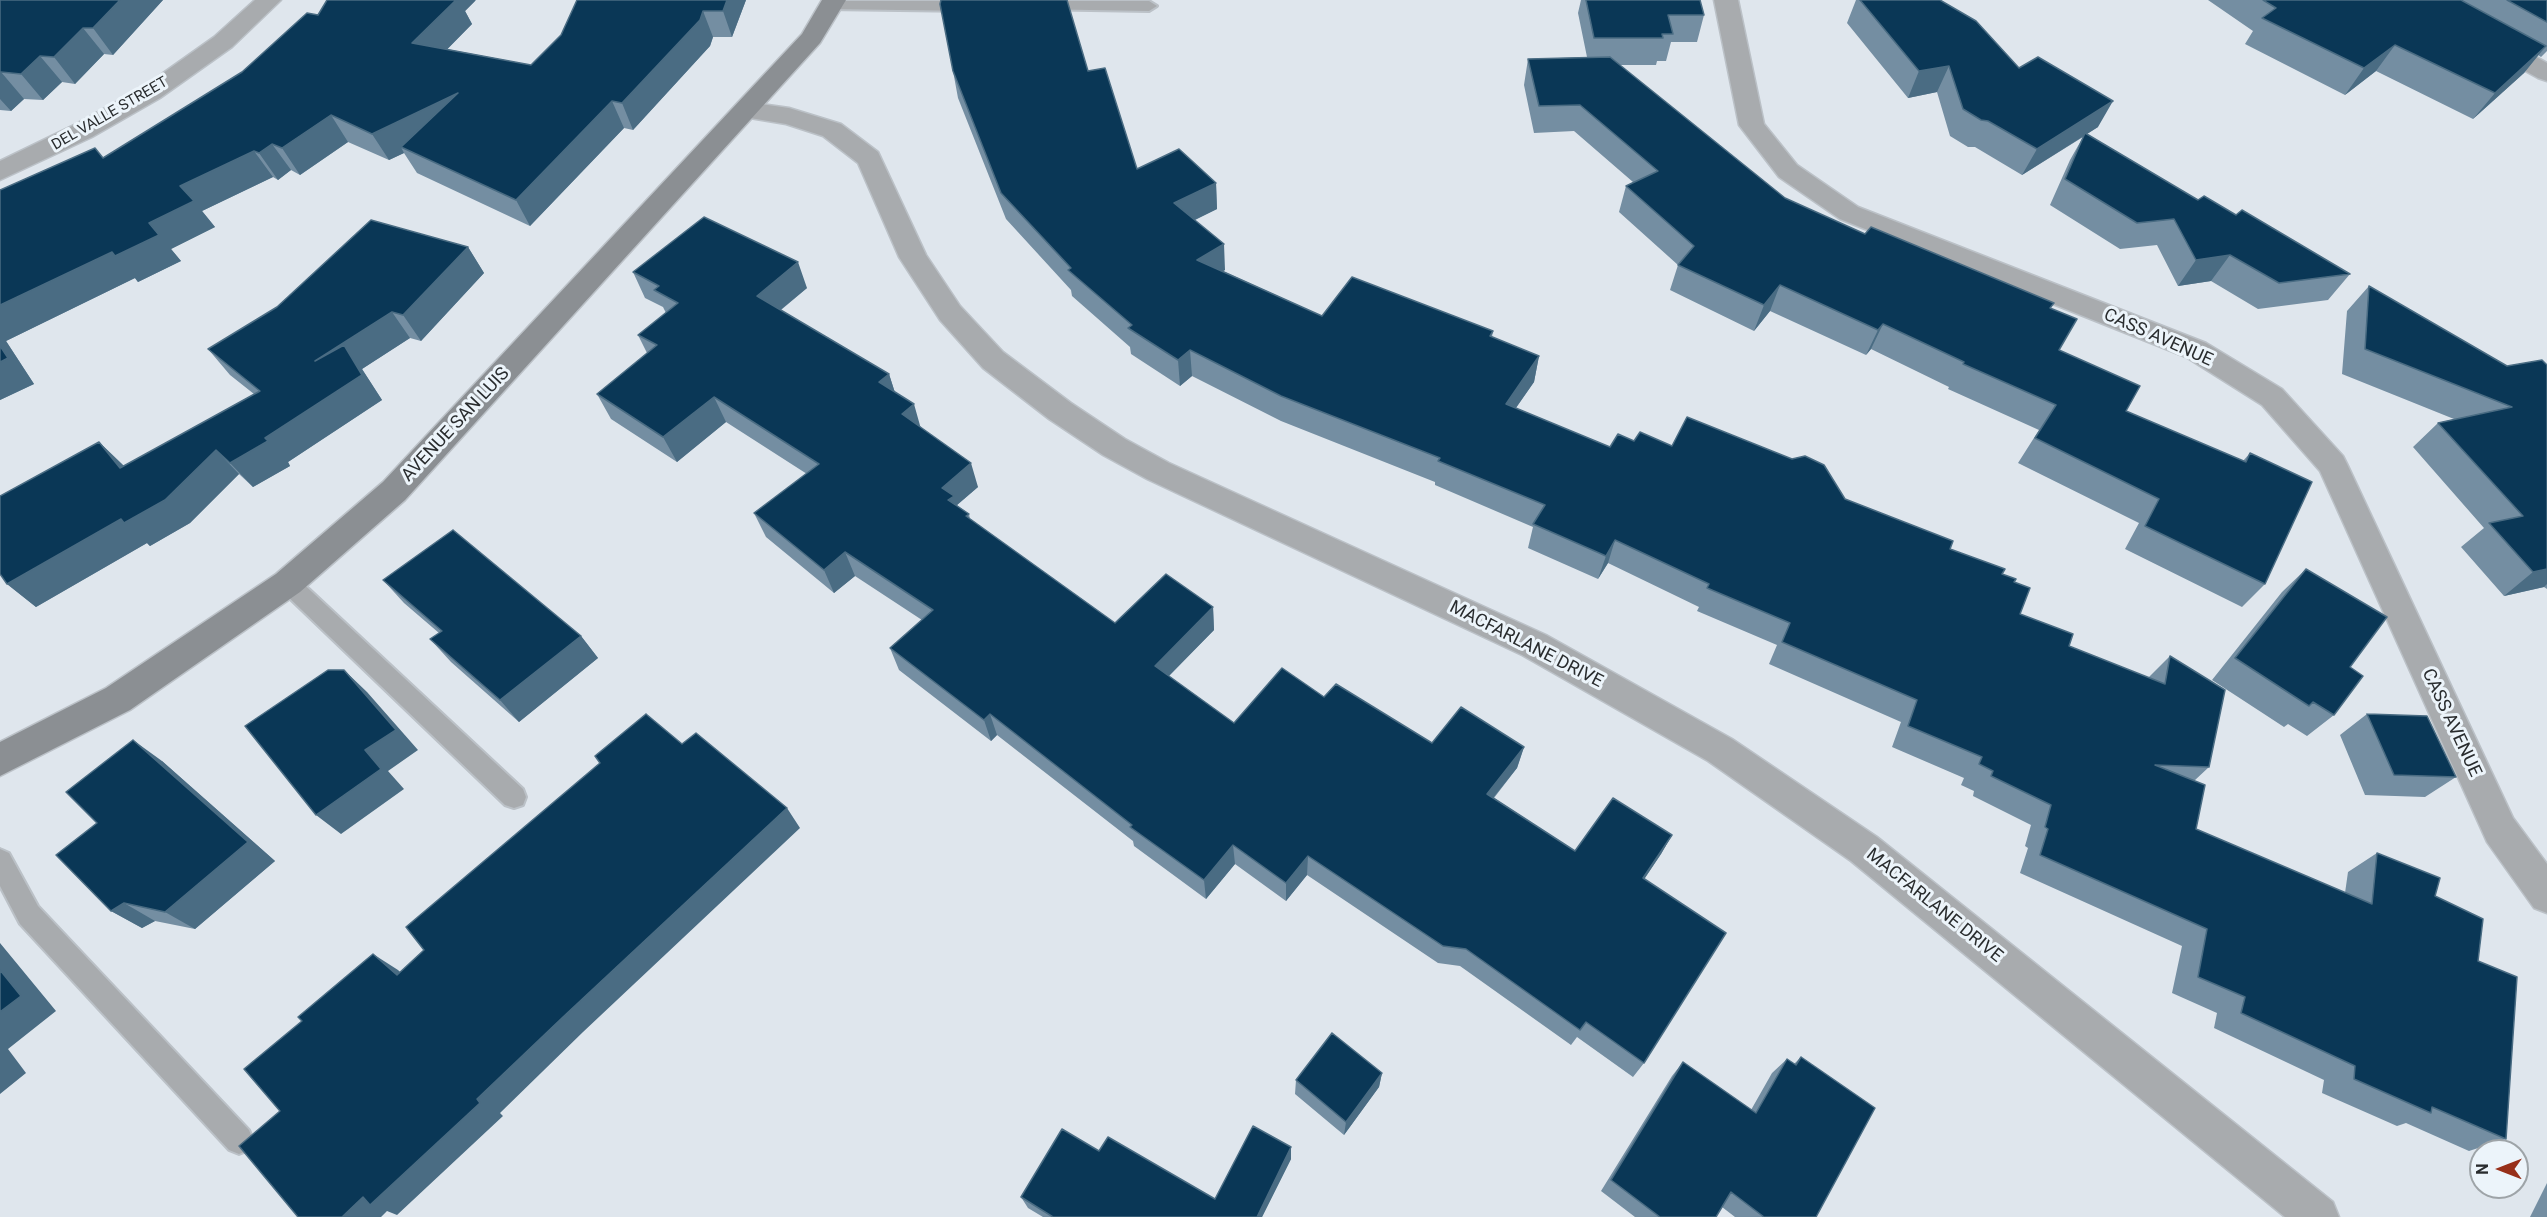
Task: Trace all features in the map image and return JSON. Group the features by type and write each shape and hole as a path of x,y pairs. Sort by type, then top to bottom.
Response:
{"street":[{"name":"DEL VALLE STREET","path":"0,171 74,136 151,93 223,42 269,0"},
{"name":"CASS AVENUE","path":"1726,0 1752,125 1788,171 1850,213 2196,350 2272,397 2332,464 2500,830 2547,895"},
{"path":"2420,0 2429,8 2547,73"},
{"name":"AVENUE SAN LUIS","path":"0,760 118,699 288,583 394,491 812,38 833,3"},
{"name":"MACFARLANE DRIVE","path":"747,110 789,116 832,130 869,158 913,257 950,313 993,360 1060,411 1114,447 1158,471 1534,645 1720,750 1864,849 2318,1217"}],"lane":[{"path":"833,3 985,6"},
{"path":"1020,6 1149,6"},
{"path":"288,583 514,797"},
{"path":"0,861 29,915 239,1140"}],"building":[{"path":"0,0 120,0 93,28 83,28 54,57 40,56 21,74 0,73"},
{"path":"327,0 456,0 412,43 531,65 561,35 577,0 727,0 723,11 703,11 700,20 622,103 612,101 516,200 401,147 458,93 372,134 331,115 282,148 272,144 259,153 254,151 180,186 194,201 149,223 159,235 115,256 112,252 0,305 0,190 95,148 103,158 242,72 307,13 318,15"},
{"path":"941,0 1067,0 1088,71 1105,68 1137,169 1179,149 1216,183 1174,203 1224,244 1197,260 1322,316 1352,277 1493,331 1490,336 1539,356 1506,404 1610,447 1618,434 1634,441 1640,432 1672,446 1687,417 1792,459 1805,456 1824,465 1845,499 1953,541 1950,549 2005,569 2002,574 2030,588 2020,614 2073,634 2069,646 2165,684 2170,656 2225,690 2209,767 2155,765 2205,785 2196,829 2372,904 2377,853 2440,878 2435,896 2483,919 2478,961 2517,977 2506,1139 2432,1107 2431,1113 2354,1079 2355,1066 2241,1013 2245,997 2198,977 2207,929 2040,855 2048,829 2045,827 2051,805 1991,776 1993,771 1979,764 1982,757 1908,726 1917,700 1782,642 1790,623 1707,588 1709,584 1615,540 1606,556 1533,524 1545,505 1438,461 1440,458 1281,396 1190,350 1178,360 1128,328 1132,325 1068,270 1071,268 1001,193 953,71"},
{"path":"1586,0 1700,0 1704,15 1668,15 1673,34 1662,34 1663,38 1594,38"},
{"path":"1860,0 1940,0 1976,21 2019,68 2038,57 2113,101 2037,149 1963,109 1949,66 1919,71"},
{"path":"2263,0 2461,0 2546,46 2495,93 2395,45 2364,68 2262,18 2276,8"},
{"path":"2507,0 2547,0 2547,22"},
{"path":"1610,57 1785,198 1865,234 1871,227 2054,303 2050,308 2077,319 2059,350 2140,386 2126,411 2246,462 2250,453 2312,482 2265,584 2145,526 2159,499 2035,438 2056,405 1963,364 1964,362 1883,324 1878,330 1780,285 1764,305 1678,265 1694,246 1626,186 1658,171 1580,105 1539,106 1528,59"},
{"path":"2085,133 2198,200 2204,196 2236,215 2242,210 2350,274 2279,283 2230,255 2196,260 2174,219 2137,223 2065,179"},
{"path":"704,217 798,262 757,296 889,374 879,382 914,404 902,414 971,463 942,488 954,496 948,500 969,514 966,516 1115,623 1166,574 1213,607 1155,666 1234,723 1282,668 1324,697 1336,684 1432,743 1461,707 1524,747 1487,794 1575,851 1613,798 1672,835 1643,878 1726,933 1644,1063 1586,1022 1580,1030 1466,949 1443,946 1308,856 1286,883 1233,845 1204,880 1130,827 1132,825 990,714 984,720 890,648 933,610 845,552 824,570 754,513 819,464 714,397 663,437 597,394 657,345 638,335 678,303 654,290 659,286 633,272"},
{"path":"371,220 468,247 403,315 392,312 315,361 344,345 362,375 265,438 268,441 230,463 216,450 165,500 124,523 121,519 7,584 0,574 0,496 99,442 120,468 260,391 208,349 277,307"},
{"path":"2369,286 2507,366 2542,360 2547,365 2547,569 2533,572 2489,523 2523,516 2438,423 2512,407 2365,349"},
{"path":"0,346 8,358 0,362"},
{"path":"453,530 581,636 500,700 430,639 442,631 383,580"},
{"path":"2306,569 2387,617 2350,667 2363,676 2334,715 2313,702 2309,706 2235,658"},
{"path":"328,670 344,670 396,730 365,750 381,769 316,815 245,726"},
{"path":"646,714 682,744 696,733 787,808 563,1017 477,1099 480,1103 370,1205 363,1197 342,1217 298,1217 239,1146 280,1111 244,1069 302,1021 298,1017 373,954 397,975 424,950 406,927 600,763 595,756"},
{"path":"2367,714 2427,716 2456,777 2394,775"},
{"path":"133,740 248,842 165,912 124,903 111,911 56,855 97,823 66,792"},
{"path":"0,970 21,996 0,1012"},
{"path":"1332,1033 1382,1073 1346,1122 1296,1080"},
{"path":"1801,1057 1875,1108 1816,1217 1764,1217 1731,1192 1716,1217 1660,1217 1611,1180 1683,1062 1756,1113 1787,1059 1796,1065"},
{"path":"1253,1126 1291,1147 1257,1217 1053,1217 1021,1197 1062,1129 1099,1151 1108,1137 1215,1199"}]}
